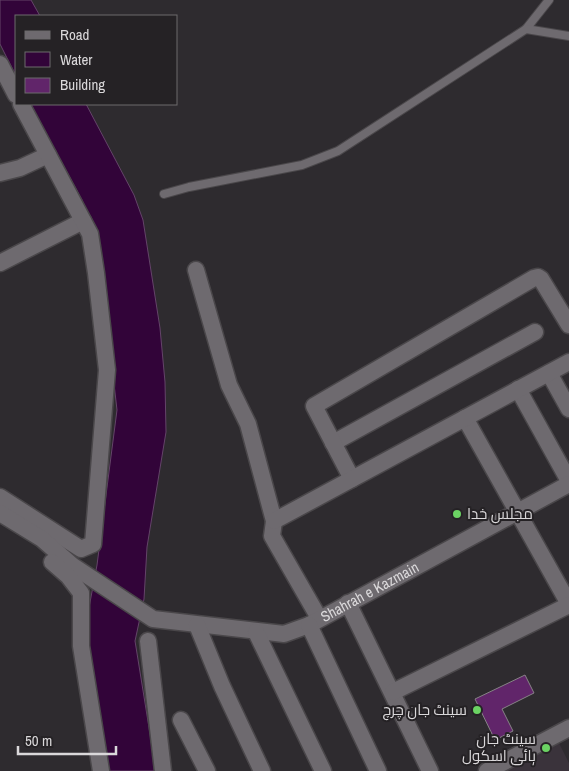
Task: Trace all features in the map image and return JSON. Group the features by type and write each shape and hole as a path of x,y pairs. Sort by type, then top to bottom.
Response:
{"street":[{"path":"0,64 15,93"},
{"path":"0,497 81,549 93,544 107,370 90,234 22,105"},
{"path":"0,173 37,162 48,155"},
{"path":"0,263 83,221"},
{"path":"196,270 229,385 248,424 274,521 272,536 314,621 378,771"},
{"path":"352,479 314,406 534,278 541,279 569,325"},
{"path":"333,443 535,332"},
{"path":"274,521 569,362"},
{"path":"548,373 569,409"},
{"path":"518,389 569,483"},
{"path":"393,692 569,605 465,418"},
{"name":"Shahrah e Kazmain","path":"0,513 42,539 73,566 153,619 284,634 314,621 569,483"},
{"path":"0,524 32,543 68,576 81,593 81,646 102,771"},
{"path":"348,602 430,771"},
{"path":"197,625 262,771"},
{"path":"256,632 323,771"},
{"path":"148,641 164,771"},
{"path":"181,720 207,771"},
{"path":"487,771 569,728"}],"lane":[{"path":"164,194 188,187 302,165 338,151 526,30 549,0"},
{"path":"526,30 569,36"}],"shaded area":[{"name":"سینٹ جان ہائی اسکول","path":"555,735 569,763 569,771 487,771"}],"water":[{"path":"0,0 31,0 39,15 15,15 15,74 0,44"},
{"path":"31,105 87,105 134,195 143,220 160,328 165,382 166,432 147,547 144,599 135,641 156,771 109,771 88,646 88,613 97,565 117,410 98,243 82,200"}],"building":[{"name":"سینٹ جان چرچ","path":"525,675 534,693 502,709 513,731 495,740 475,699"}],"place":[{"name":"مجلس خدا","path":"457,514"},
{"name":"سینٹ جان چرچ","path":"477,710"},
{"name":"سینٹ جان ہائی اسکول","path":"546,748"}]}
